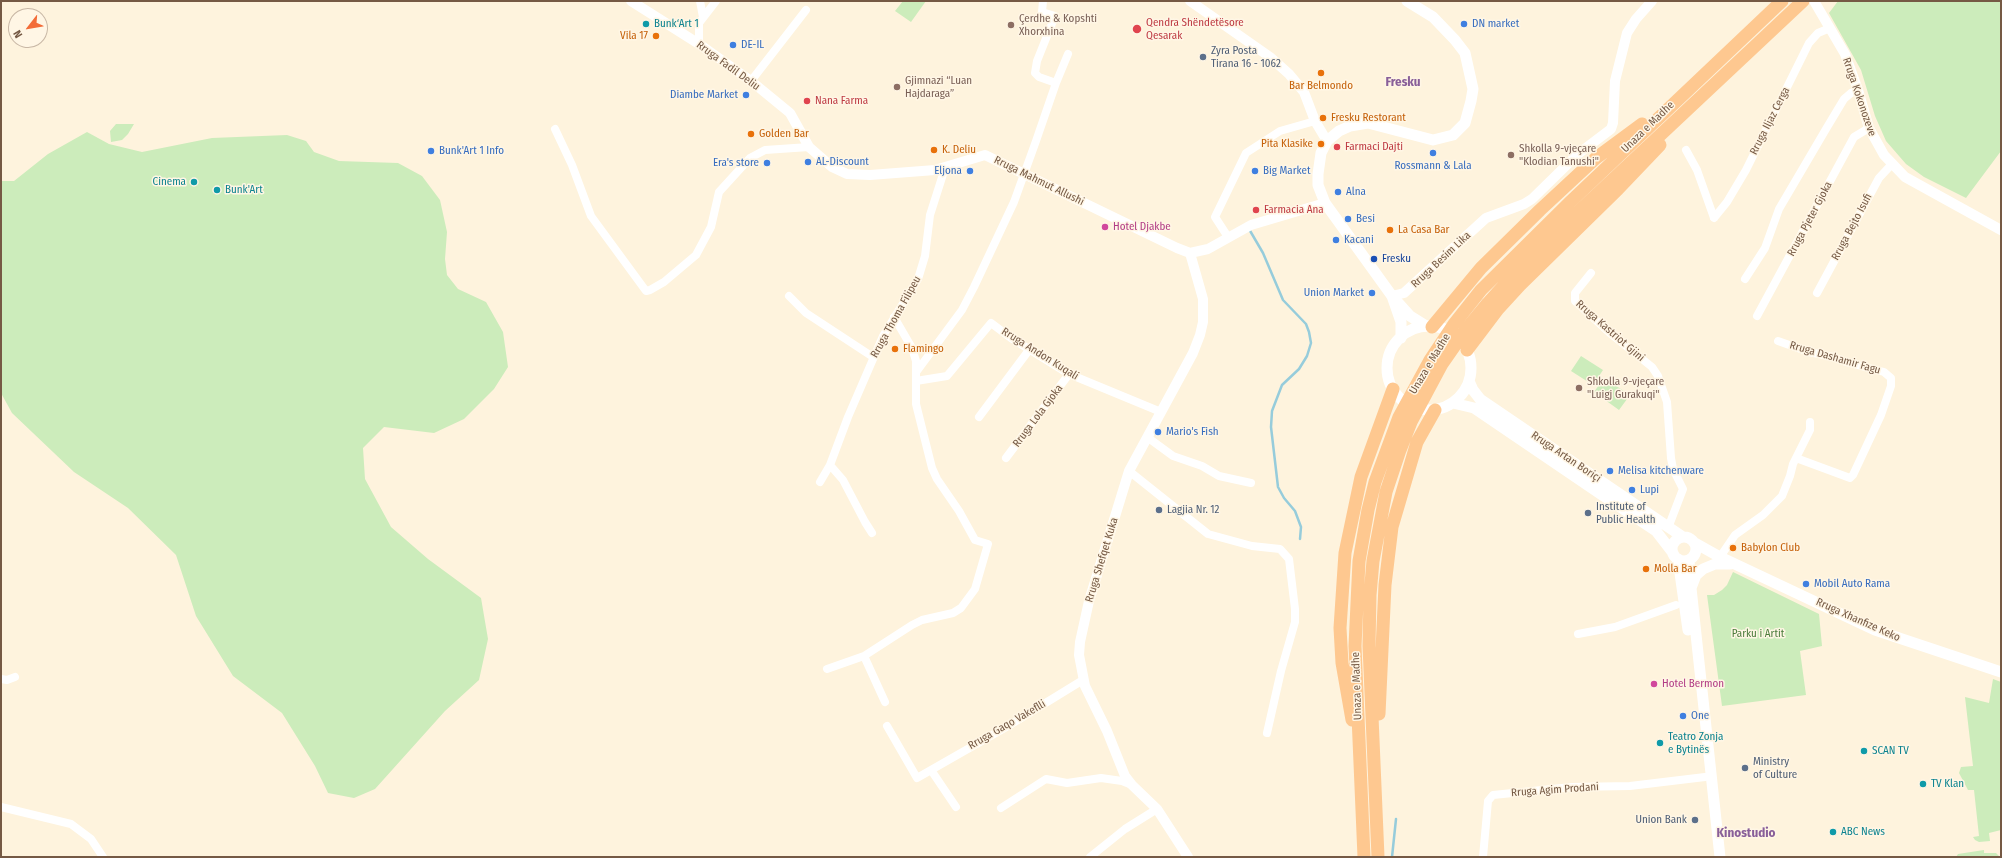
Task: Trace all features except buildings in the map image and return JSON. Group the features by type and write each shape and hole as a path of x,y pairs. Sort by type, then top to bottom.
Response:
{"highway":[{"name":"Unaza e Madhe","path":"1364,857 1355,623 1359,561 1368,510 1375,482 1399,417 1430,360 1454,324 1481,290 1515,254 1682,94 1782,1"},
{"path":"1467,350 1502,304 1618,190 1710,88 1803,1"},
{"name":"Unaza e Madhe","path":"1378,857 1369,646 1370,595 1373,561 1379,523 1386,492 1400,450 1427,391 1464,331 1525,262 1710,88"},
{"path":"1431,327 1481,268 1573,179 1596,158 1682,94"},
{"path":"1361,781 1342,663 1340,628 1341,590 1350,523 1361,477 1395,391"},
{"path":"1376,784 1385,585 1392,527 1417,442 1435,410"}],"main road":[{"path":"1407,1 1433,17 1465,53 1472,89 1471,101 1465,123 1453,135 1432,140 1362,123 1344,128 1327,141 1321,153 1318,185 1325,203 1390,292 1410,316 1431,327 1455,335 1467,350 1471,366 1469,381 1462,394 1453,402 1435,410 1418,408 1410,405 1395,391 1388,373 1388,364 1392,348 1401,338 1414,329 1431,327"},
{"path":"1390,292 1401,321 1401,338"},
{"name":"Rruga Artan Boriçi","path":"1469,381 1473,390 1480,399 1683,537"},
{"name":"Rruga Artan Boriçi","path":"1453,402 1474,408 1636,518 1660,535 1675,556"},
{"path":"1713,857 1682,582 1675,556 1674,542 1683,537 1692,539 1695,543 1696,553 1691,559 1691,588 1720,857"},
{"name":"Rruga Xhanfize Keko","path":"1695,543 1720,557 1875,630 2001,672"},
{"path":"1675,556 1691,559 1720,557"},
{"path":"1691,588 1696,575 1703,569 1715,564 1735,564"}],"street":[{"name":"Rruga Fadil Deliu","path":"631,1 699,44 752,81 790,113 809,147"},
{"path":"700,1 703,17"},
{"path":"699,44 698,27 703,17 716,1"},
{"path":"1043,1 1042,12 1055,16 1037,61 1035,73 1056,84"},
{"path":"1190,1 1234,31 1280,66 1304,92 1315,121 1327,141"},
{"name":"Rruga Besim Lika","path":"1390,292 1404,293 1486,218 1524,204 1532,199 1578,154 1611,129 1613,123 1616,81 1627,33 1636,19 1652,1"},
{"name":"Rruga Kokonozeve","path":"1814,1 1844,54 1858,90 1869,128 1879,148 1892,164 1913,182 2001,230"},
{"path":"752,81 806,10"},
{"name":"Rruga Iljaz Cerga","path":"1686,150 1699,175 1714,218 1727,202 1746,170 1809,44 1818,33 1830,28"},
{"path":"917,371 962,310 1011,208 1025,174 1068,54"},
{"path":"1745,279 1765,248 1779,209 1844,99 1851,93 1858,90"},
{"path":"1228,237 1215,216 1246,153 1280,131 1315,121"},
{"name":"Rruga Pjeter Gjoka","path":"1757,316 1854,137 1869,128"},
{"path":"555,129 572,165 591,216 646,291 664,282 696,255 711,227 719,192 750,158 765,150 809,147"},
{"name":"Rruga Mahmut Allushi","path":"809,147 832,167 855,175 909,173 945,168 985,155 1176,248 1190,253"},
{"name":"Rruga Bejto Isufi","path":"1817,293 1879,178 1892,164"},
{"name":"Rruga Thoma Filipeu","path":"820,482 830,465 873,357 894,317 918,279 922,268 930,216 945,168"},
{"path":"1190,253 1208,249 1251,225 1325,203"},
{"name":"Rruga Shefqet Kuka","path":"1188,857 1157,809 1132,785 1122,771 1107,731 1090,699 1083,680 1079,656 1084,623 1129,471 1193,353 1203,322 1203,299 1190,253"},
{"name":"Rruga Kastriot Gjini","path":"1592,273 1575,293 1575,301 1611,334 1652,367 1658,376 1667,402 1671,458 1683,489 1668,528"},
{"path":"789,296 806,313 873,357"},
{"path":"827,670 864,656 922,620 953,614 961,608 975,589 988,544 975,540 959,511 937,479 932,468 916,404 917,371 912,348 894,317"},
{"name":"Rruga Andon Kuqali","path":"916,380 947,376 991,322 1029,350 1069,374 1161,412"},
{"name":"Rruga Dashamir Fagu","path":"1778,341 1809,352 1833,357 1884,372 1891,378 1891,386 1880,415 1853,475 1850,478 1796,458"},
{"path":"979,417 1029,350"},
{"name":"Rruga Lola Gjoka","path":"1006,458 1069,374"},
{"path":"1720,557 1735,535 1763,515 1782,496 1796,458 1810,430 1810,422"},
{"path":"1147,436 1173,456 1202,466 1219,476 1251,484"},
{"path":"830,465 846,486 872,533"},
{"path":"1129,471 1199,528 1217,538 1252,546 1280,549 1289,559 1295,609 1295,622 1281,671 1267,733"},
{"path":"1578,634 1615,627 1676,605"},
{"path":"864,656 885,702"},
{"path":"1,679 7,680 15,677"},
{"name":"Rruga Gaqo Vakeflli","path":"887,726 917,778 1008,726 1083,680"},
{"path":"931,770 956,807"},
{"name":"Rruga Agim Prodani","path":"1483,857 1488,802 1490,796 1572,787 1630,786 1704,777"},
{"path":"1001,808 1046,779 1067,783 1101,778 1122,781 1132,785"},
{"path":"1,807 71,824 88,836 103,857"},
{"path":"1090,857 1126,829 1157,809"}],"green space":[{"path":"903,1 926,1 911,22 895,11"},
{"path":"1838,1 2001,1 2001,151 1966,198 1924,177 1906,164 1886,141 1875,116 1861,70 1829,13"},
{"path":"116,124 134,124 122,140 111,142 110,131"},
{"path":"87,132 109,144 142,152 212,138 287,135 306,141 314,152 339,161 398,163 422,176 440,200 447,232 445,259 447,275 458,289 486,302 503,332 508,367 494,389 464,419 434,433 384,427 363,448 365,479 391,527 428,559 481,598 488,639 479,680 445,711 375,789 354,798 328,793 315,766 282,713 233,676 196,616 176,555 128,508 74,472 12,413 1,393 1,181 14,181 48,154"},
{"path":"1581,356 1603,370 1593,385 1571,371"},
{"path":"1604,378 1630,395 1619,410 1594,392"},
{"name":"Parku i Artit","path":"1733,572 1819,614 1822,646 1800,651 1806,695 1722,706 1707,595 1714,595 1722,590 1727,585"},
{"path":"1993,679 2001,682 2001,830 1989,833 1990,841 1979,842 1973,837 1979,836 1974,790 1968,790 1959,773 1961,767 1973,766 1965,697 1989,703"},
{"path":"1984,850 1984,853 1996,853 2000,857 1956,857 1958,854"}],"waterway":[{"path":"1249,229 1263,253 1283,300 1306,324 1311,343 1307,356 1299,369 1282,385 1272,411 1271,427 1278,487 1284,498 1295,511 1301,527 1300,539"},
{"path":"1392,857 1396,819"}],"place":[{"name":"Bunk‘Art 1","path":"646,24"},
{"name":"DN market","path":"1464,24"},
{"name":"Çerdhe & Kopshti Xhorxhina","path":"1011,25"},
{"name":"Qendra Shëndetësore Qesarak","path":"1137,29"},
{"name":"Vila 17","path":"656,36"},
{"name":"DE-IL","path":"733,45"},
{"name":"Zyra Posta Tirana 16 - 1062","path":"1203,57"},
{"name":"Bar Belmondo","path":"1321,73"},
{"name":"Gjimnazi “Luan Hajdaraga”","path":"897,87"},
{"name":"Diambe Market","path":"746,95"},
{"name":"Nana Farma","path":"807,101"},
{"name":"Fresku Restorant","path":"1323,118"},
{"name":"Golden Bar","path":"751,134"},
{"name":"Pita Klasike","path":"1321,144"},
{"name":"Farmaci Dajti","path":"1337,147"},
{"name":"K. Deliu","path":"934,150"},
{"name":"Bunk'Art 1 Info","path":"431,151"},
{"name":"Rossmann & Lala","path":"1433,153"},
{"name":"Shkolla 9-vjeçare \"Klodian Tanushi\"","path":"1511,155"},
{"name":"AL-Discount","path":"808,162"},
{"name":"Era's store","path":"767,163"},
{"name":"Eljona","path":"970,171"},
{"name":"Big Market","path":"1255,171"},
{"name":"Cinema","path":"194,182"},
{"name":"Bunk'Art","path":"217,190"},
{"name":"Alna","path":"1338,192"},
{"name":"Farmacia Ana","path":"1256,210"},
{"name":"Besi","path":"1348,219"},
{"name":"Hotel Djakbe","path":"1105,227"},
{"name":"La Casa Bar","path":"1390,230"},
{"name":"Kacani","path":"1336,240"},
{"name":"Fresku","path":"1374,259"},
{"name":"Union Market","path":"1372,293"},
{"name":"Flamingo","path":"895,349"},
{"name":"Shkolla 9-vjeçare \"Luigj Gurakuqi\"","path":"1579,388"},
{"name":"Mario's Fish","path":"1158,432"},
{"name":"Melisa kitchenware","path":"1610,471"},
{"name":"Lupi","path":"1632,490"},
{"name":"Lagjia Nr. 12","path":"1159,510"},
{"name":"Institute of Public Health","path":"1588,513"},
{"name":"Babylon Club","path":"1733,548"},
{"name":"Molla Bar","path":"1646,569"},
{"name":"Mobil Auto Rama","path":"1806,584"},
{"name":"Hotel Bermon","path":"1654,684"},
{"name":"One","path":"1683,716"},
{"name":"Teatro Zonja e Bytinës","path":"1660,743"},
{"name":"SCAN TV","path":"1864,751"},
{"name":"Ministry of Culture","path":"1745,768"},
{"name":"TV Klan","path":"1923,784"},
{"name":"Union Bank","path":"1695,820"},
{"name":"ABC News","path":"1833,832"}],"district":[{"name":"Fresku","path":"1403,82"},
{"name":"Kinostudio","path":"1746,833"}]}
